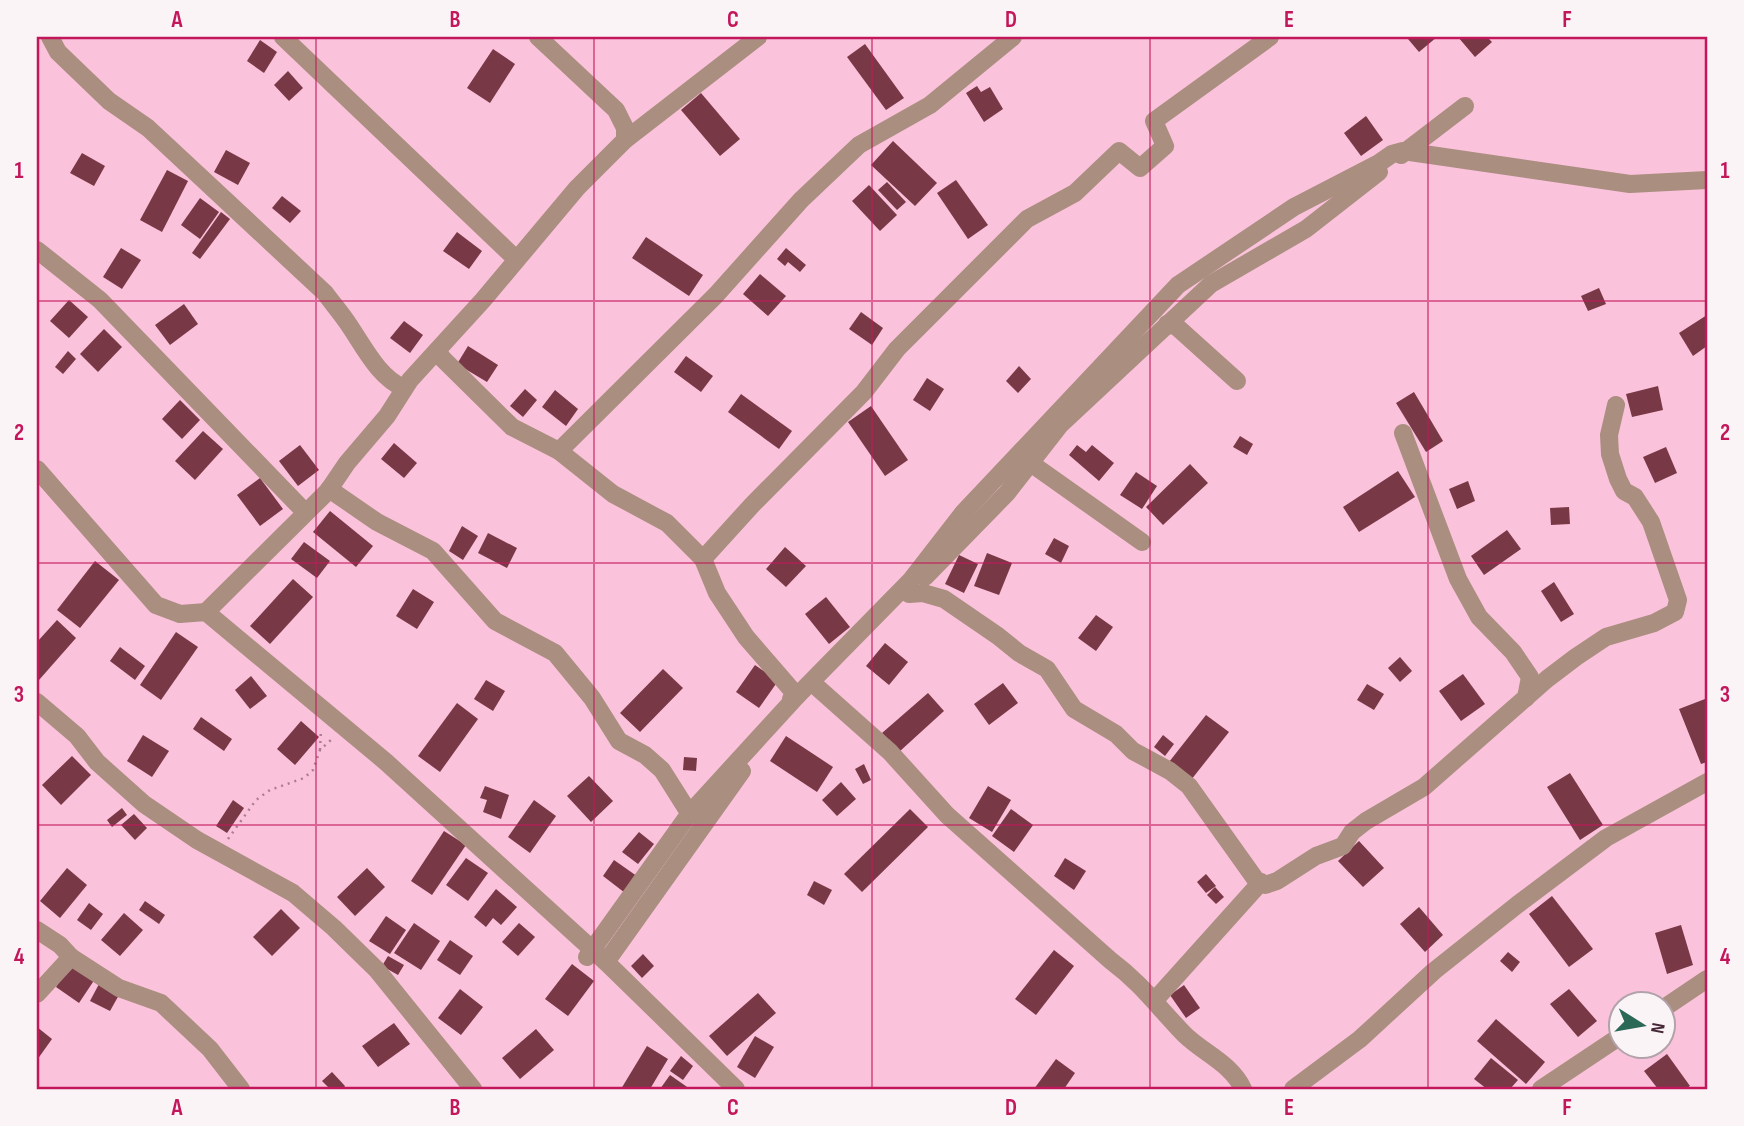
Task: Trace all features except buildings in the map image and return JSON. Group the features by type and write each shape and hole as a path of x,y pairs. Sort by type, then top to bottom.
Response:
{"street":[{"path":"50,37 58,52 109,101 148,128 325,293 363,348 393,384 404,388"},
{"path":"283,37 516,259"},
{"path":"538,37 615,110 625,128 625,140"},
{"path":"37,470 156,606 180,614 206,612 329,489 387,416 404,388 577,188 625,140 757,37"},
{"path":"559,451 716,295 801,200 859,145 930,105 1013,37"},
{"path":"703,559 863,392 897,349 1027,219 1075,193 1119,151 1140,168 1165,146 1154,121 1270,37"},
{"path":"606,962 793,701 818,688 1007,493 1060,425 1211,284 1306,229 1465,106"},
{"path":"587,957 690,813 793,701 911,580 963,513 1178,285 1294,207 1392,154 1403,151 1630,184 1707,180"},
{"path":"37,250 100,300 305,512"},
{"path":"1167,324 1177,327 1237,381"},
{"path":"437,351 512,426 559,451 613,494 667,523 703,559 717,593 793,701"},
{"path":"909,594 923,593 944,599 1019,653 1047,669 1074,709 1116,734 1133,751 1170,771 1189,786 1256,880 1265,885 1277,881 1316,856 1343,846 1352,832 1386,807 1424,787 1566,664 1606,637 1654,623 1675,612 1678,600 1651,522 1635,497 1624,491 1610,454 1609,435 1616,405"},
{"path":"1403,433 1458,579 1479,617 1513,652 1530,677 1526,698"},
{"path":"1018,454 1142,542"},
{"path":"329,489 377,522 433,551 495,621 555,653 592,698 619,741 645,755 662,770 686,808 706,821"},
{"path":"206,612 364,743 606,962 736,1089"},
{"path":"818,688 890,752 947,815 1110,960 1134,978 1185,1035 1231,1071 1243,1089"},
{"path":"37,702 77,736 97,762 144,804 197,839 293,893 334,928 377,970 473,1089"},
{"path":"1293,1089 1360,1040 1434,971 1496,921 1606,838 1707,782"},
{"path":"1155,1000 1261,883"},
{"path":"37,930 60,944 71,957 119,988 161,1003 211,1048 240,1089"},
{"path":"37,994 71,957"},
{"path":"1678,999 1707,979"},
{"path":"1541,1089 1608,1044"}],"path":[{"path":"227,840 256,800 270,790 304,778 313,770 320,750 332,739 364,743"}]}
